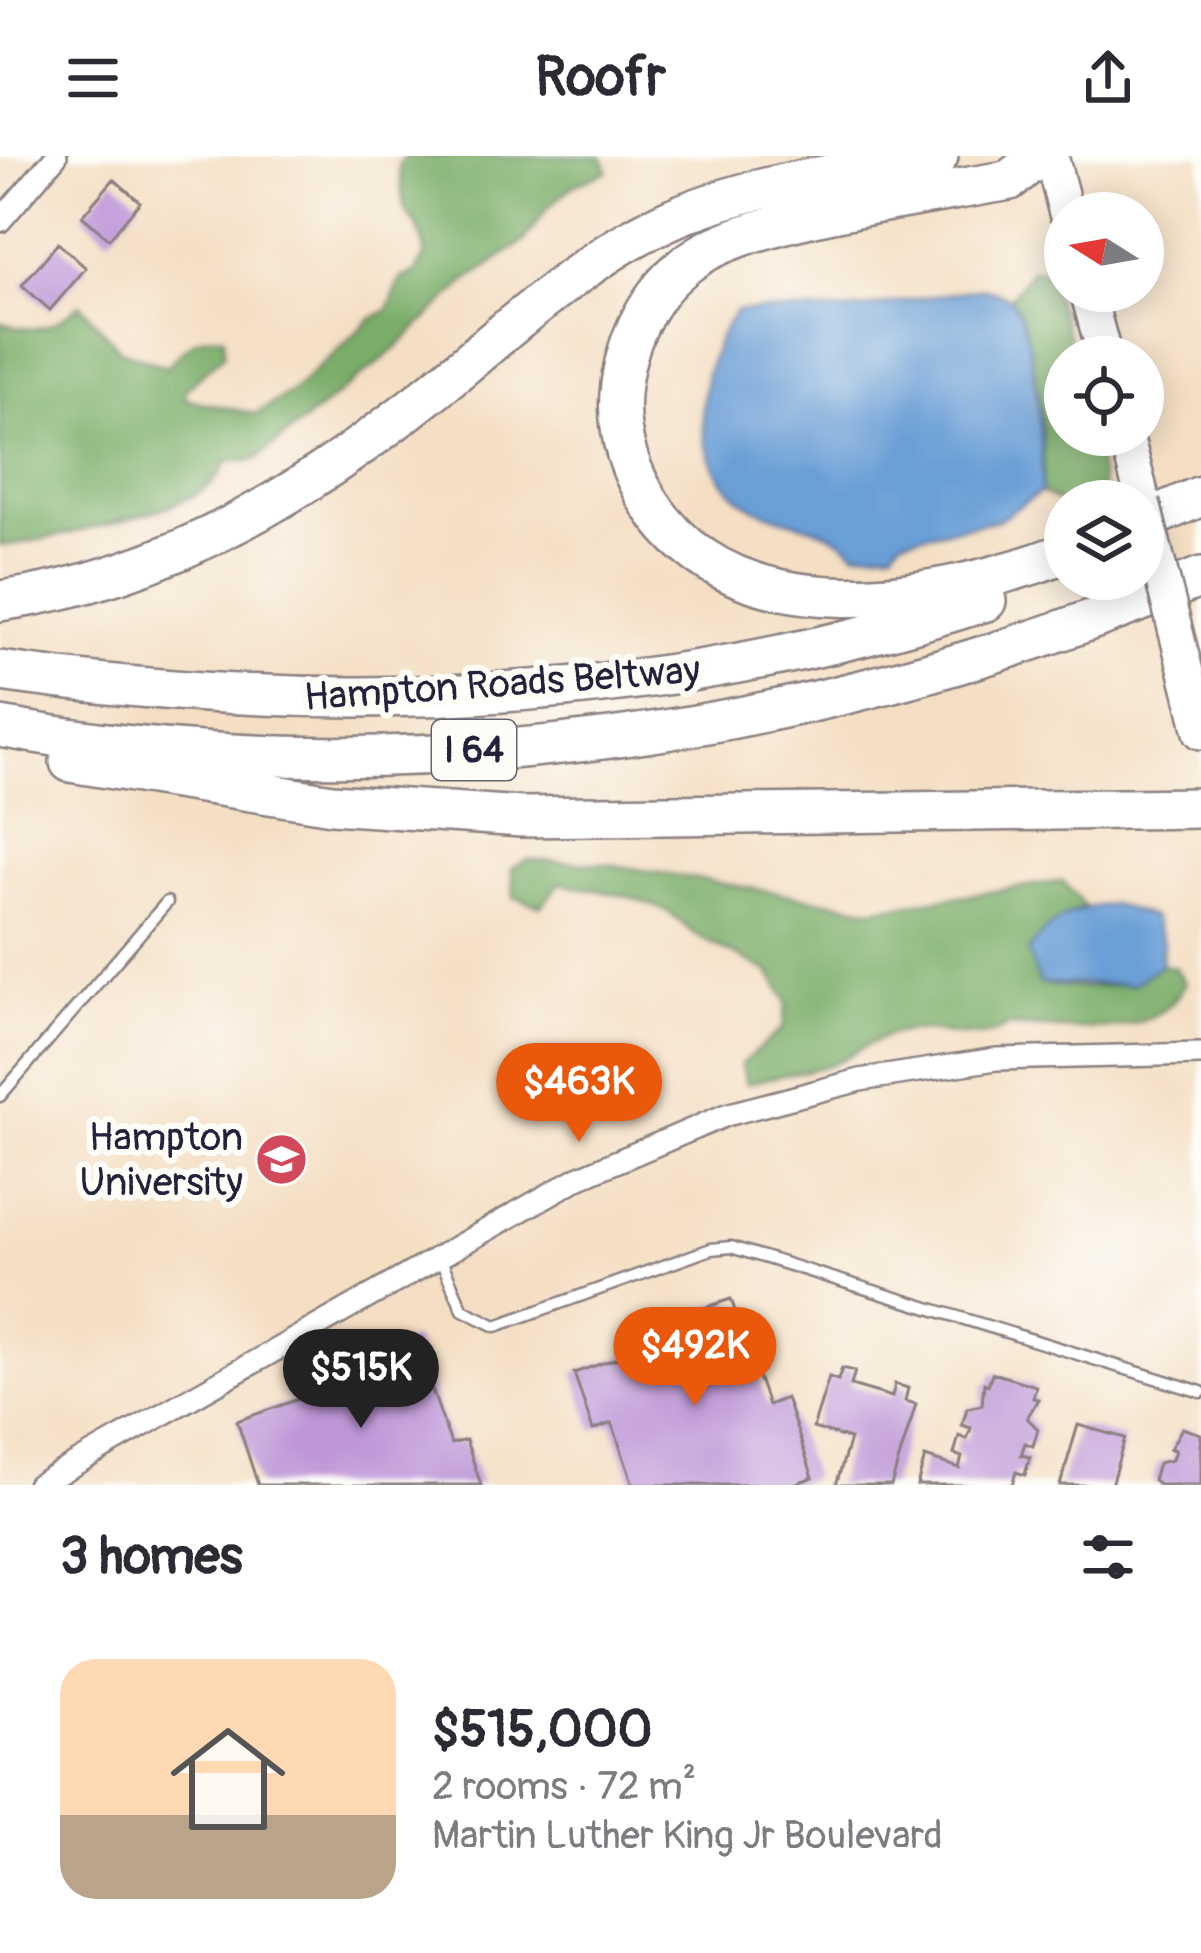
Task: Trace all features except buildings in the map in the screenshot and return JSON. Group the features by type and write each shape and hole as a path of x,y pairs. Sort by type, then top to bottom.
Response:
{"highway":[{"path":"0,601 125,572 251,518 345,460 566,283 662,223 739,197 938,156"},
{"path":"1039,156 1010,180 769,229 700,255 662,287 633,334 623,366 620,424 632,472 659,518 703,556 757,581 821,595 884,596 988,578 1044,560"},
{"path":"1164,512 1201,496"},
{"path":"1164,533 1201,518"},
{"name":"Hampton Roads Beltway","path":"0,727 153,747 290,752 501,749 670,729 871,690 942,670 1115,613 1201,577"},
{"name":"Hampton Roads Beltway","path":"0,671 242,697 377,698 590,686 724,670 875,635 1044,582"},
{"path":"942,670 1040,661 1201,600"},
{"path":"0,750 313,801 522,818 1201,808"}],"main road":[{"path":"1051,156 1060,192"},
{"path":"1164,585 1197,716"}],"street":[{"path":"0,221 56,156"},
{"path":"38,1485 629,1153 768,1102 860,1080 996,1058 1201,1054"}],"lane":[{"path":"0,1096 167,902"},
{"path":"440,1258 463,1310 496,1326 711,1249 731,1247 1201,1392"}],"green space":[{"path":"406,156 602,156 608,171 575,184 549,206 524,241 464,283 394,350 255,460 227,462 210,485 194,495 142,515 0,546 0,322 43,327 80,304 120,350 167,367 199,339 224,337 224,354 186,389 185,399 255,414 292,392 371,319 388,310 401,278 415,273 426,254 418,227 404,208 399,164"},
{"path":"1031,270 1044,270 1044,312 1060,312 1068,336 1044,336 1044,456 1097,456 1101,480 1044,480 1041,492 1038,392 1027,338 1010,298"},
{"path":"528,860 608,864 873,909 1063,881 1085,907 1065,916 1028,952 1040,984 1104,986 1134,979 1161,965 1176,968 1185,983 1154,1016 1131,1024 1080,1029 1007,1026 973,1036 906,1031 827,1065 746,1084 741,1064 783,1028 787,1002 769,972 697,936 667,911 631,897 560,883 541,906 514,897 512,868"}],"water":[{"path":"982,288 1009,298 1026,332 1040,422 1041,492 998,520 901,539 893,550 855,552 832,535 755,508 732,491 706,444 703,416 711,359 736,311 846,311"},
{"path":"1112,904 1153,917 1163,942 1161,965 1133,984 1040,984 1028,952 1044,932 1064,918"}],"place":[{"name":"Hampton University","path":"282,1159"}]}
